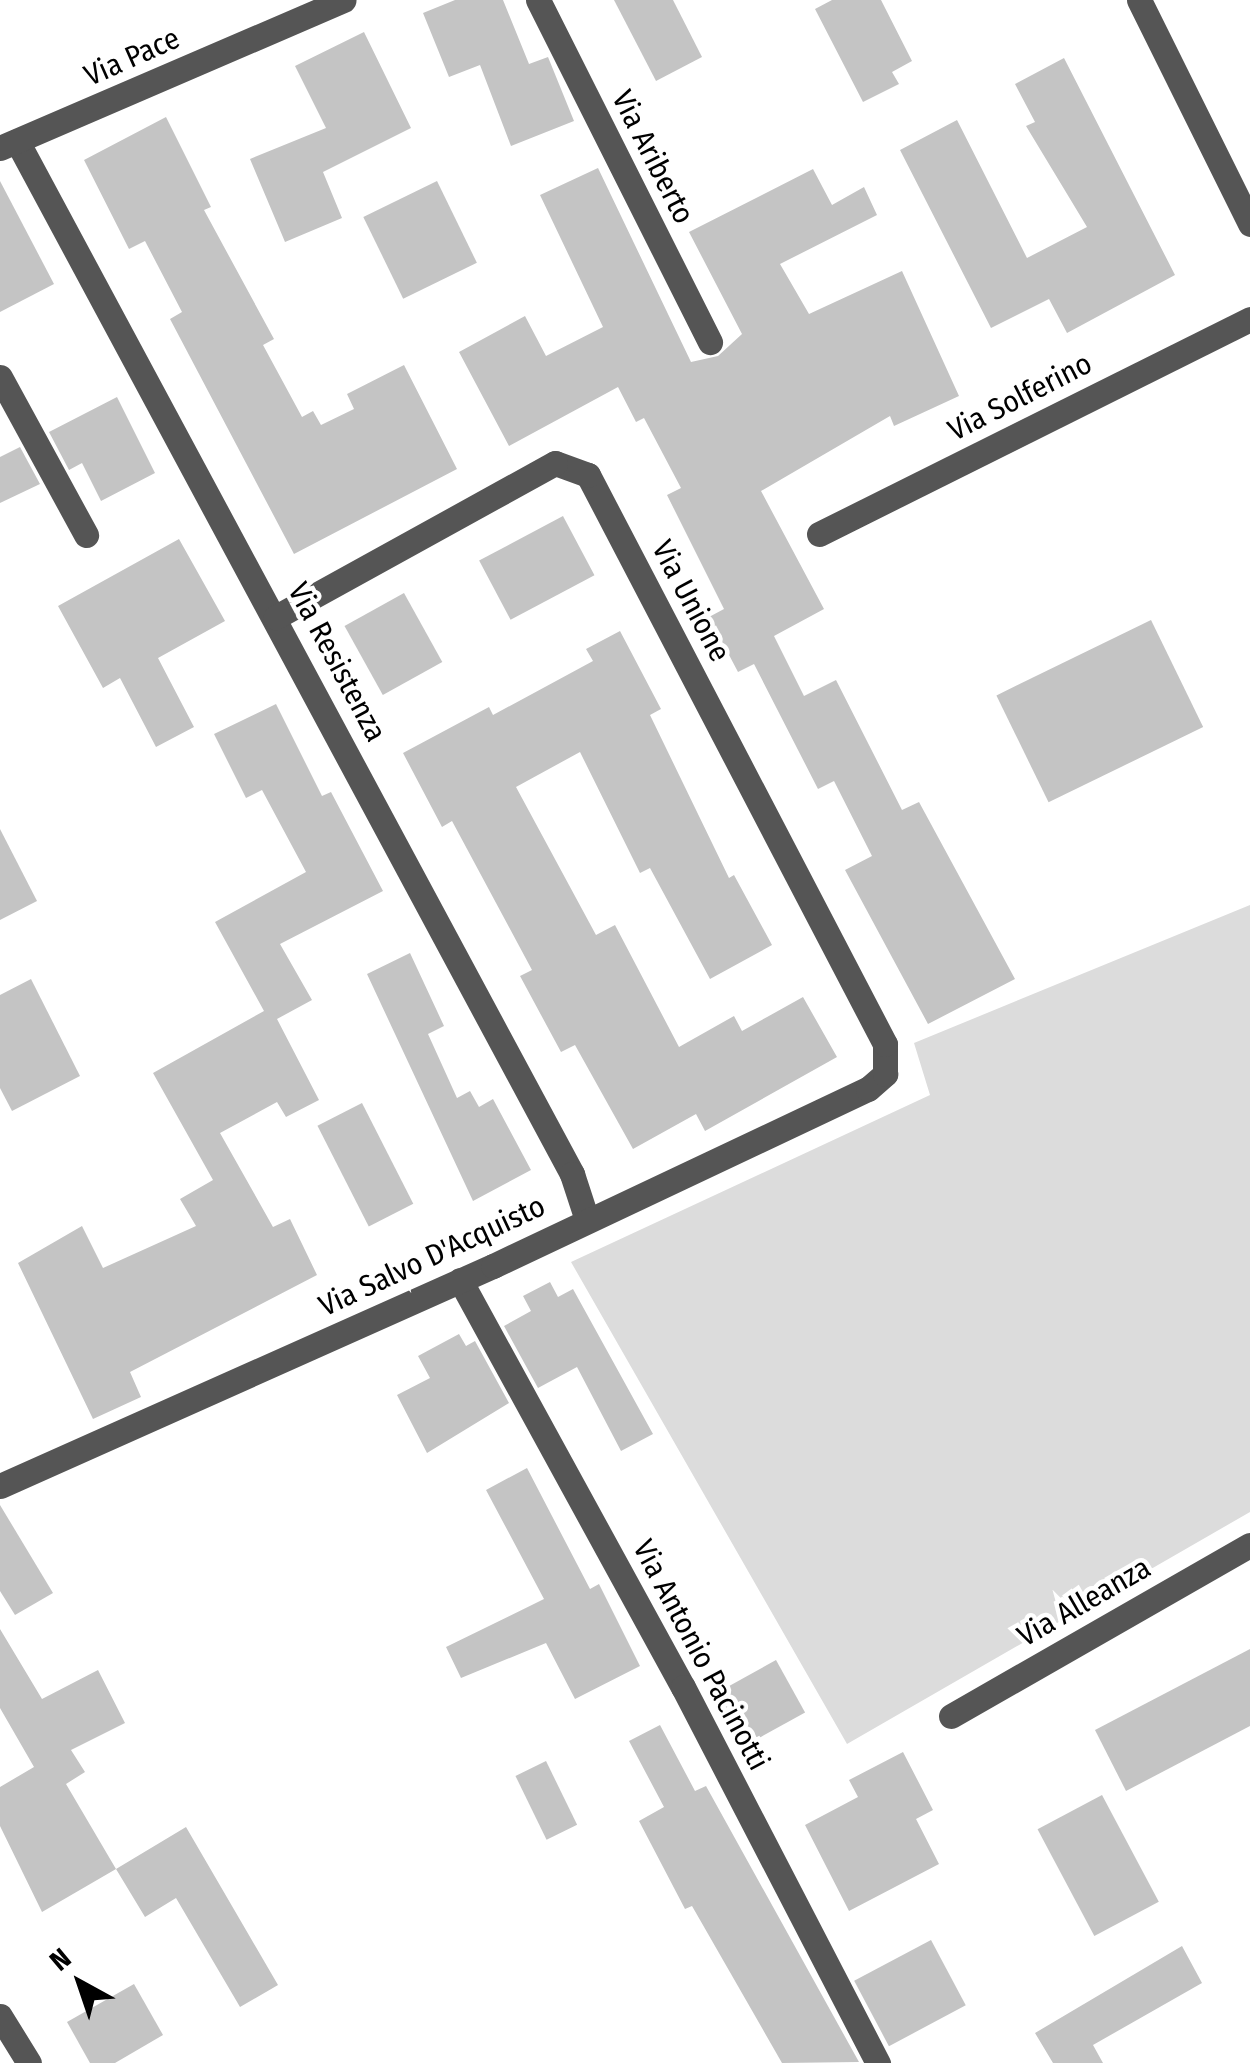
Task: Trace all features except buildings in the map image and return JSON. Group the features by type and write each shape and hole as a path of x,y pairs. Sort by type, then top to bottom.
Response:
{"street":[{"name":"Via Pace","path":"9,144 344,0"},
{"name":"Via Ariberto","path":"538,0 710,342"},
{"path":"1139,0 1250,224"},
{"name":"Via Resistenza","path":"9,144 276,616 572,1174 587,1220"},
{"name":"Via Solferino","path":"819,534 1250,319"},
{"path":"0,377 86,535"},
{"name":"Via Unione","path":"276,616 555,462 588,475 885,1044 885,1074"},
{"name":"Via Salvo D'Acquisto","path":"0,1486 460,1280 868,1088 885,1074"},
{"name":"Via Antonio Pacinotti","path":"460,1280 683,1687 878,2063"},
{"name":"Via Alleanza","path":"951,1716 1250,1545"},
{"path":"0,2016 29,2063"}],"shaded area":[{"path":"1250,905 1250,1512 847,1744 571,1262 930,1095 914,1043"}]}
